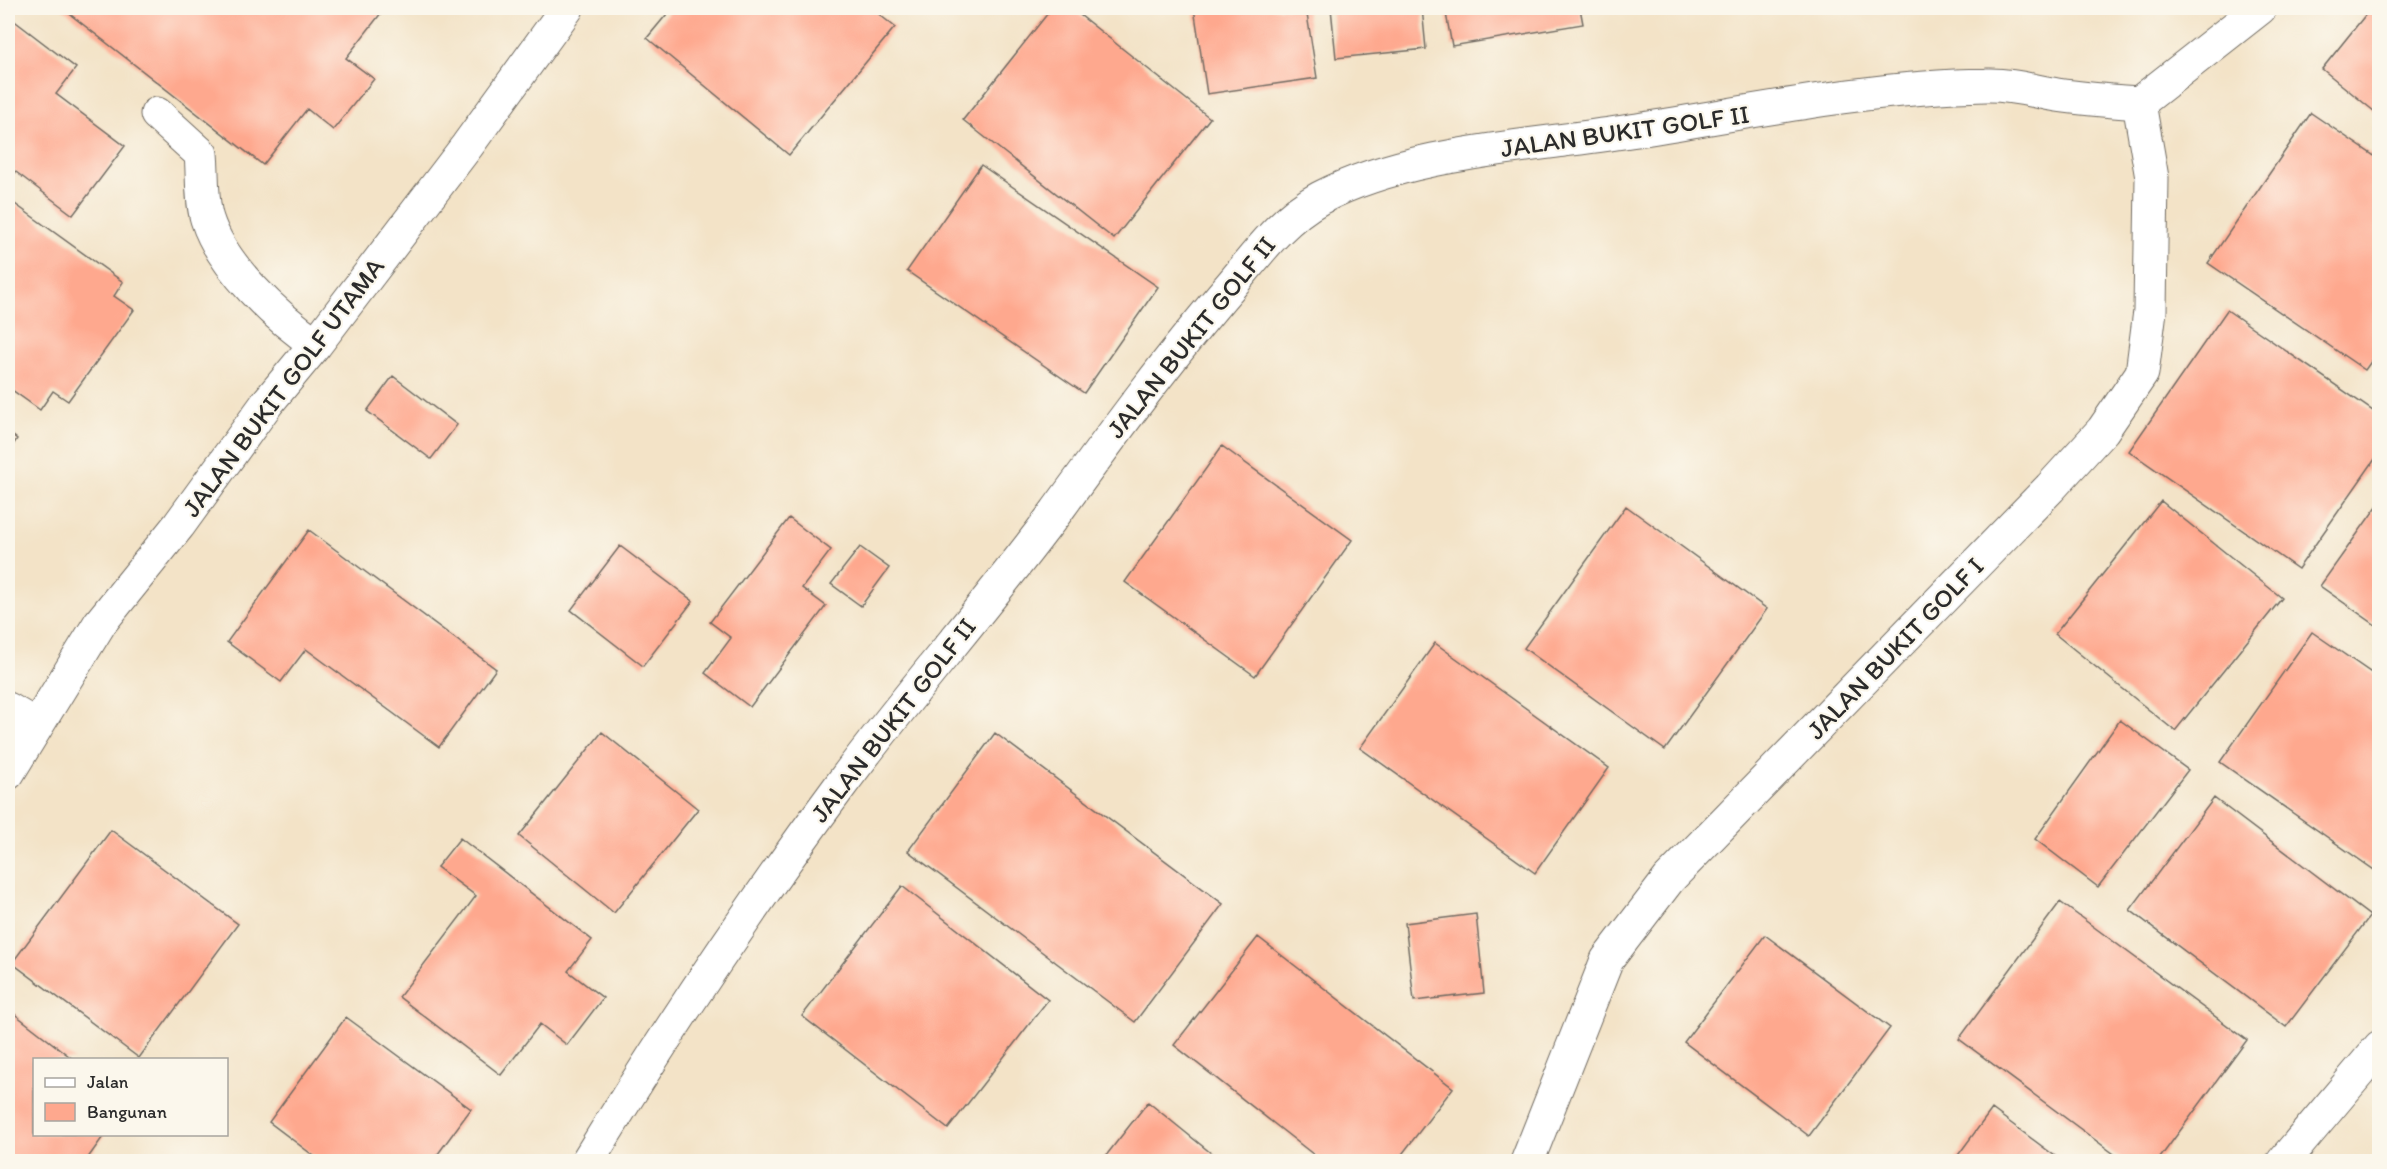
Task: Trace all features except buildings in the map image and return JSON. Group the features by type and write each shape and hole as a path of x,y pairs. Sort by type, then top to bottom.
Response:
{"street":[{"name":"JALAN BUKIT GOLF UTAMA","path":"8,772 100,624 179,525 268,402 316,344 473,138 567,8"},
{"path":"2139,104 2260,8"},
{"name":"JALAN BUKIT GOLF II","path":"587,1161 644,1070 751,909 841,784 1054,514 1132,406 1167,363 1279,229 1317,200 1360,182 1409,166 1493,150 1883,92 1988,84 2021,86 2054,95 2139,104"},
{"name":"JALAN BUKIT GOLF I","path":"1527,1161 1608,960 1669,879 2050,488 2103,430 2142,372 2150,311 2152,178 2139,104"},
{"path":"157,114 201,154 207,218 228,260 287,324 316,344"},
{"path":"8,709 37,726"},
{"path":"2283,1161 2379,1047"}]}
